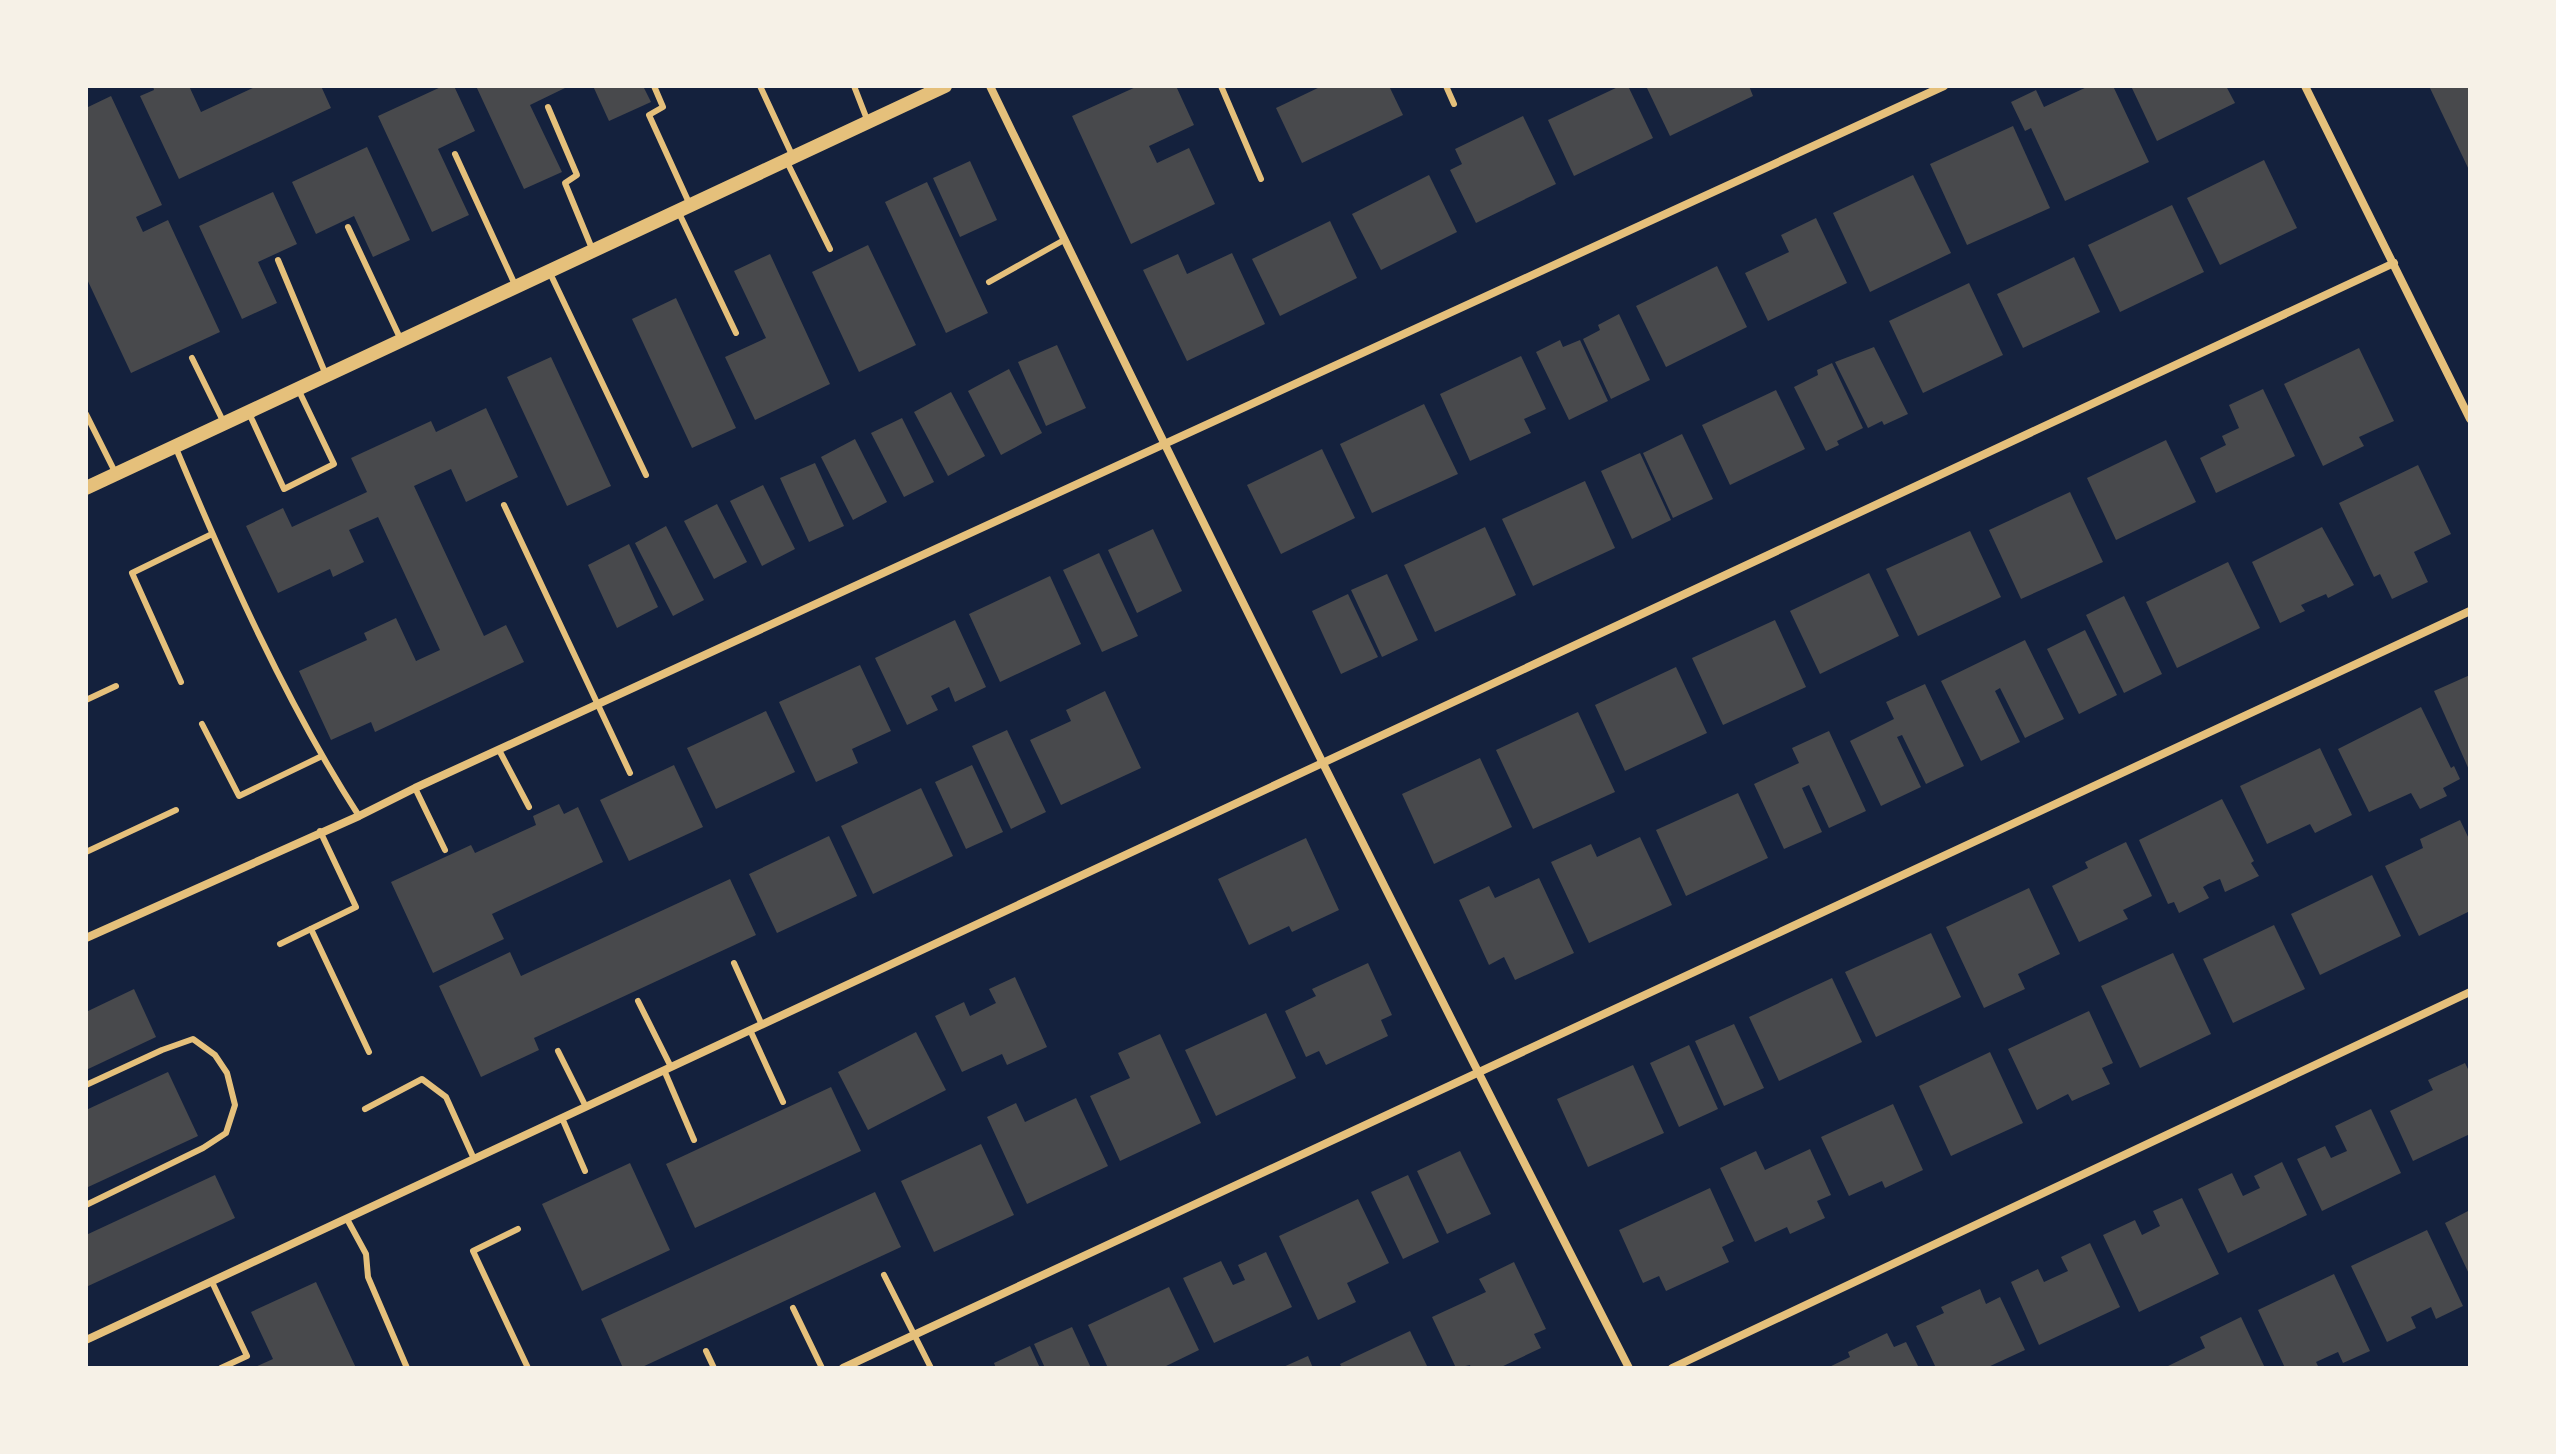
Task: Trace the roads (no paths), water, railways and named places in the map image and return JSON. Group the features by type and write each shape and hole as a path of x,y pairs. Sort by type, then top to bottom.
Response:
{"street":[{"path":"86,488 945,86"},
{"path":"990,86 1163,445 1477,1073 1629,1368"},
{"path":"86,938 359,816 1944,86"},
{"path":"2305,86 2470,419"},
{"path":"86,1340 2394,263"},
{"path":"843,1368 2470,611"},
{"path":"1672,1368 2470,992"}],"lane":[{"path":"654,86 663,107 649,115 736,333"},
{"path":"760,86 830,249"},
{"path":"854,86 868,122"},
{"path":"1221,86 1261,179"},
{"path":"1446,86 1454,104"},
{"path":"548,107 577,175 565,183 593,251"},
{"path":"455,154 516,287"},
{"path":"348,227 401,340"},
{"path":"989,282 1064,240"},
{"path":"278,260 326,375"},
{"path":"549,271 646,475"},
{"path":"192,358 224,423"},
{"path":"248,411 284,489 334,464 297,389"},
{"path":"86,414 116,474"},
{"path":"175,446 212,534 320,757 359,816"},
{"path":"504,505 630,773"},
{"path":"181,682 132,573 212,534"},
{"path":"86,700 116,686"},
{"path":"202,724 239,796 320,757"},
{"path":"499,750 529,807"},
{"path":"415,788 445,850"},
{"path":"86,852 176,810"},
{"path":"280,944 356,907 320,831"},
{"path":"311,929 369,1052"},
{"path":"734,963 762,1025"},
{"path":"638,1001 668,1069 694,1140"},
{"path":"750,1030 783,1102"},
{"path":"86,1085 193,1039 215,1055 227,1073 235,1105 226,1133 203,1148 86,1205"},
{"path":"558,1051 586,1107"},
{"path":"365,1109 422,1079 446,1097 474,1159"},
{"path":"562,1118 585,1171"},
{"path":"347,1219 366,1254 368,1277 407,1368"},
{"path":"518,1229 473,1251 528,1368"},
{"path":"884,1275 931,1368"},
{"path":"212,1282 247,1356 221,1368"},
{"path":"793,1308 822,1368"},
{"path":"706,1351 714,1368"}]}
